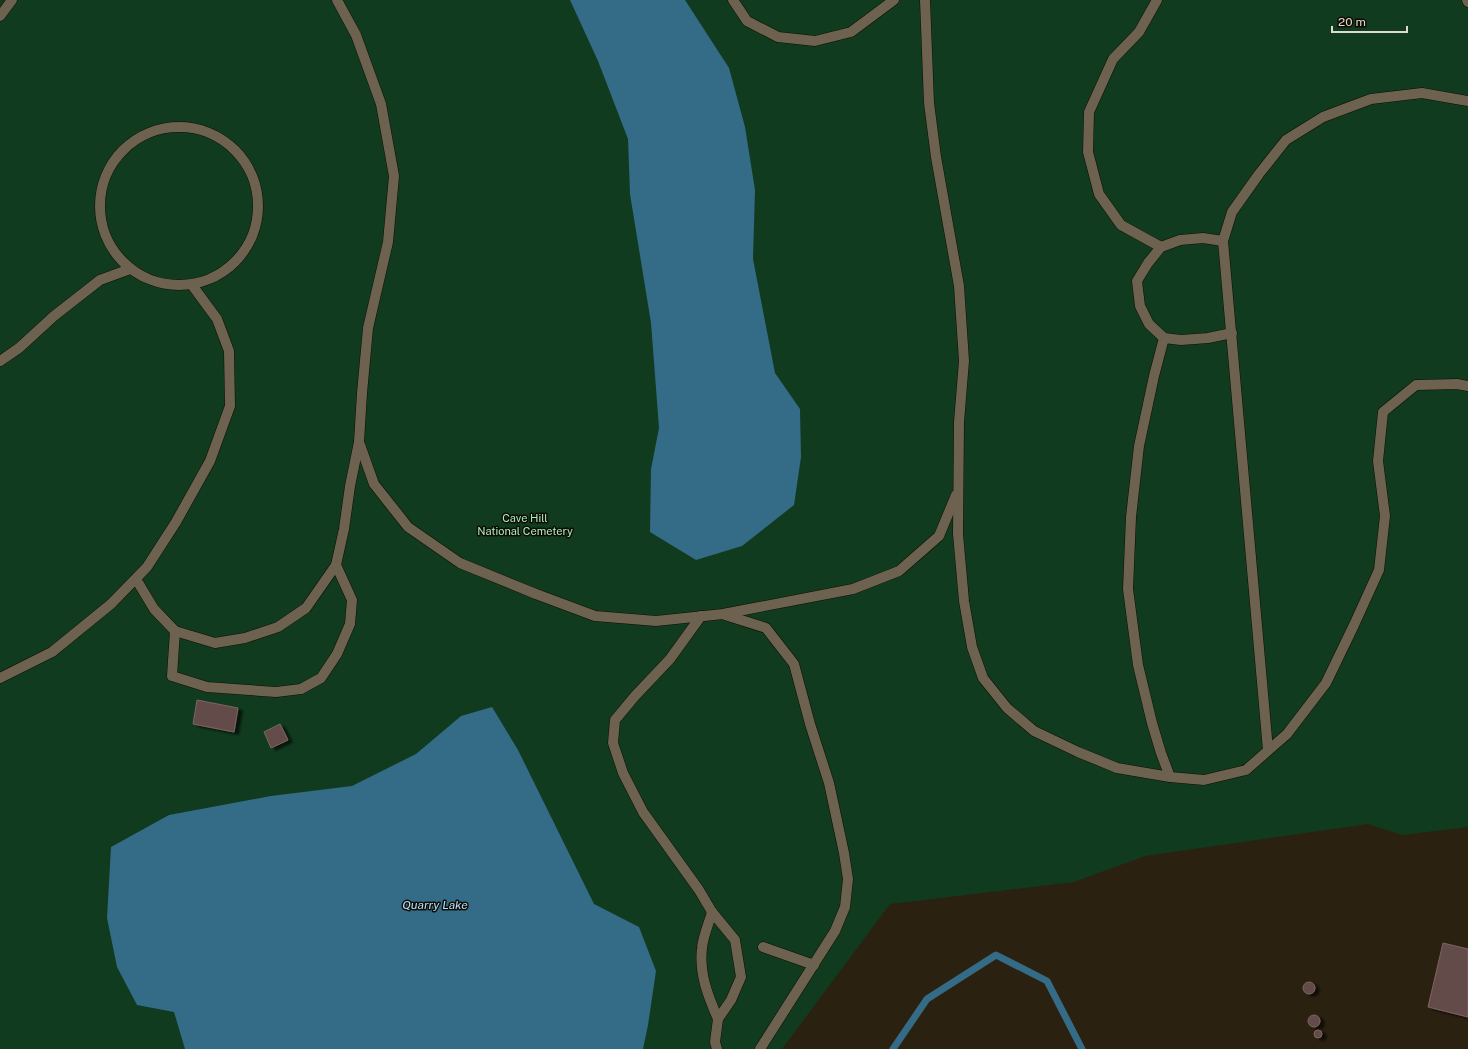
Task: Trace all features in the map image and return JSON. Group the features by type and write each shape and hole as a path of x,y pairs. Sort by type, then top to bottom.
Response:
{"lane":[{"path":"0,16 12,0"},
{"path":"136,579 154,609 175,631 215,642 245,638 278,627 306,608 336,565 344,529 350,486 359,442 368,328 388,242 394,176 380,104 356,35 337,0"},
{"path":"733,0 747,21 778,37 815,41 851,32 894,0"},
{"path":"925,0 929,103 936,157 959,286 964,361 959,422 958,489 958,534 964,601 972,647 983,678 1007,708 1034,731 1078,752 1117,768 1170,777 1204,780 1246,770 1287,734 1326,683 1378,570 1385,516 1378,461 1383,412 1416,385 1457,384 1468,386"},
{"path":"1156,0 1139,32 1113,59 1089,112 1088,152 1099,194 1121,225 1161,247"},
{"path":"1268,750 1223,240 1232,212 1259,174 1286,140 1323,117 1371,99 1422,93 1468,101"},
{"path":"171,127 198,129 223,140 243,158 255,182 259,209 253,235 239,258 218,276 192,285 170,285 149,280 130,269 112,249 101,225 100,198 107,172 123,150 145,134 171,127"},
{"path":"1223,240 1203,238 1180,240 1161,247 1148,263 1137,281 1140,306 1149,324 1164,338 1181,340 1208,338 1232,333"},
{"path":"0,361 19,348 54,316 100,280 130,269"},
{"path":"0,678 52,652 111,604 136,579 147,567 176,522 210,461 230,406 229,351 217,319 192,285"},
{"path":"1164,338 1139,446 1131,517 1128,589 1138,665 1160,753 1170,777"},
{"path":"359,442 374,484 408,527 460,563 595,616 656,621 723,614 853,589 899,571 939,536 958,489"},
{"path":"175,631 172,676 207,687 276,692 301,689 321,678 337,654 350,624 352,600 336,565"},
{"path":"723,614 766,628 794,664 810,724 829,784 848,878 845,907 835,931 760,1049"},
{"path":"701,616 670,659 635,696 615,720 613,743 623,773 643,812 699,890 712,912 735,940 741,977 731,1000 718,1019 715,1042 717,1049"},
{"path":"712,912 702,946 701,971 708,997 718,1019"},
{"path":"763,947 814,965"}],"green space":[{"name":"Cave Hill National Cemetery","path":"0,0 1468,0 1468,827 1402,835 1368,824 1145,856 1074,882 890,904 782,1049 0,1049"}],"water":[{"path":"570,0 685,0 729,68 745,127 755,190 753,259 775,373 800,409 801,457 794,505 742,546 696,560 650,532 651,469 659,428 651,323 630,194 628,139 598,61"},
{"name":"Quarry Lake","path":"492,707 518,750 594,904 639,927 656,971 643,1049 185,1049 174,1012 137,1005 117,967 107,918 111,847 169,815 271,796 352,786 416,754 461,716"}],"building":[{"path":"197,700 238,708 234,732 193,724"},
{"path":"280,724 288,740 271,748 264,732"},
{"path":"1443,943 1468,949 1468,1017 1428,1007"},
{"path":"1311,982 1314,983 1314,993 1307,994 1304,993 1303,986 1304,983"},
{"path":"1312,1015 1316,1015 1320,1021 1316,1027 1312,1027 1308,1023 1308,1019"},
{"path":"1316,1030 1320,1030 1322,1034 1320,1038 1316,1038 1314,1036 1314,1032"}],"waterway":[{"path":"893,1049 927,999 996,955 1047,981 1082,1049"}]}
